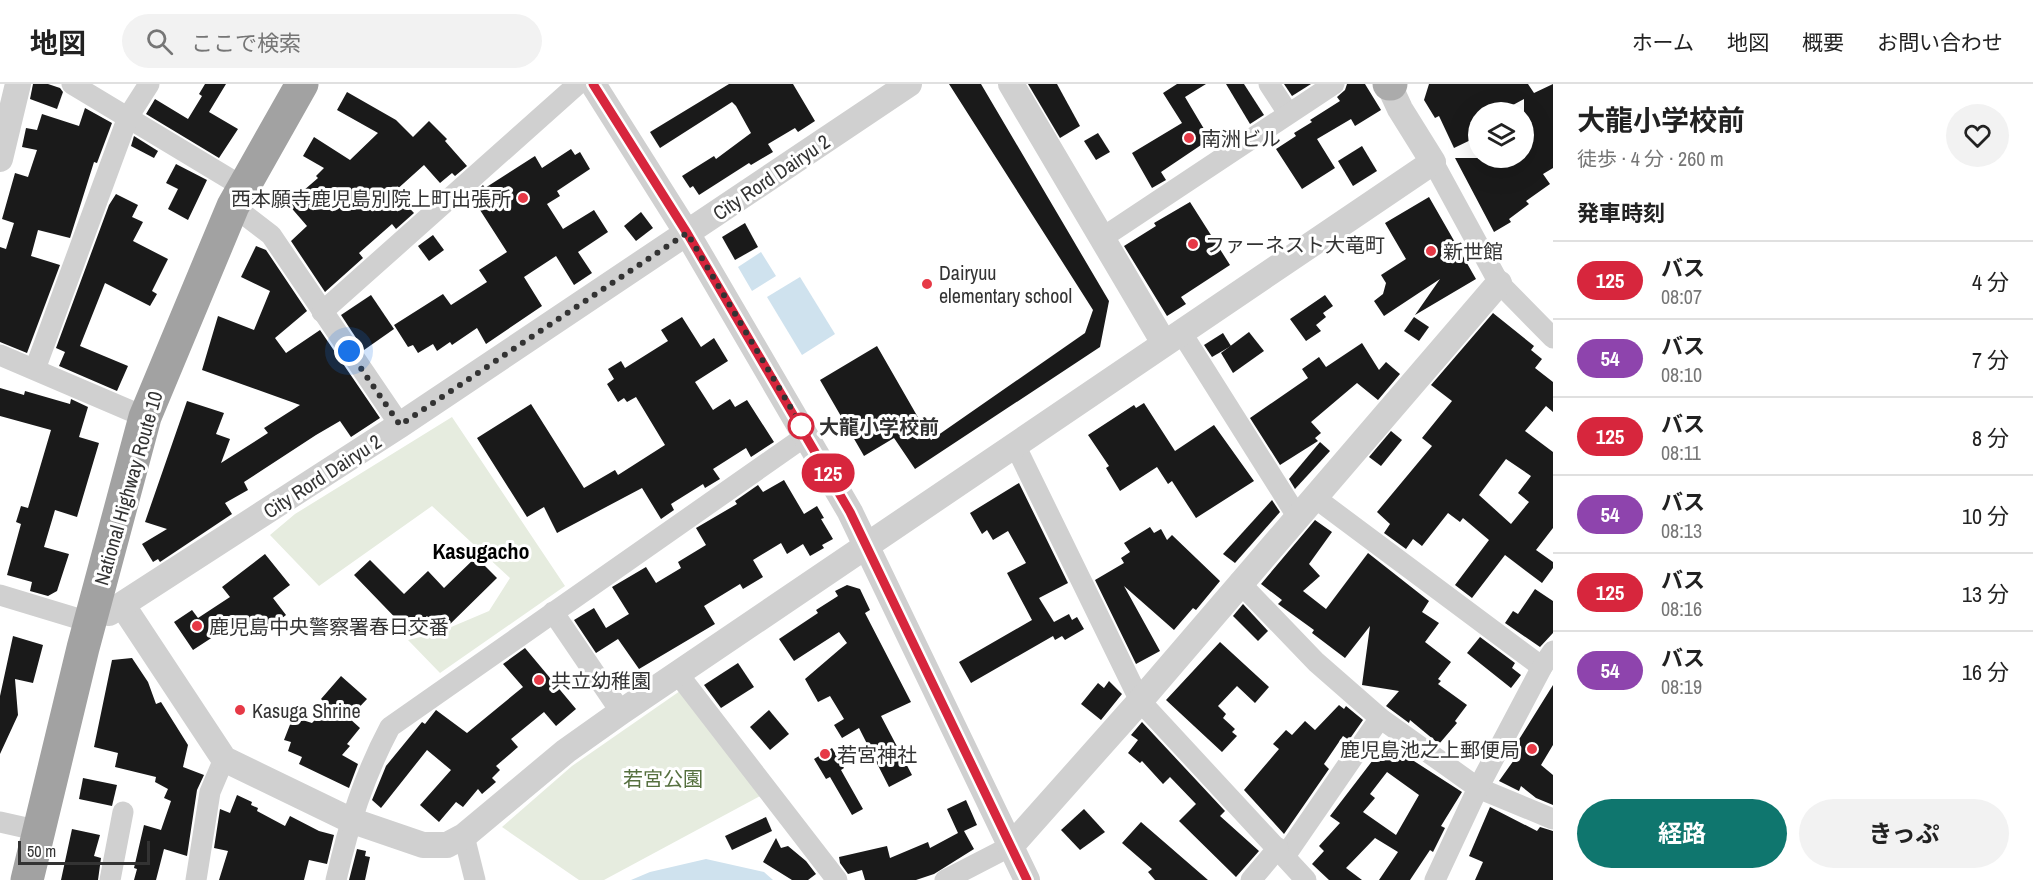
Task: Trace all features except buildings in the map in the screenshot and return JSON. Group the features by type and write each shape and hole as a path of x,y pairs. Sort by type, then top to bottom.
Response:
{"highway":[{"name":"National Highway Route 10","path":"27,880 89,622 145,417 238,197 302,84"}],"street":[{"path":"0,159 18,84"},
{"path":"72,84 128,117 238,197 271,235 400,425"},
{"path":"35,369 128,117 149,84"},
{"path":"322,312 578,84"},
{"path":"593,84 687,233 850,512 1027,880"},
{"name":"City Rord Dairyu 2","path":"89,622 123,606 400,425 909,84"},
{"path":"1011,84 1102,238 1297,516"},
{"path":"1269,84 1287,113"},
{"path":"1102,238 1287,113 1334,84"},
{"path":"1390,84 1400,109 1499,283 1553,338"},
{"path":"123,606 224,759 350,820 423,845 447,845 464,836 566,751 621,712 1432,162"},
{"path":"945,880 1011,846 1140,701 1239,582 1499,283"},
{"path":"0,355 145,417"},
{"path":"336,880 350,820 368,769 390,727 807,435"},
{"path":"1015,445 1140,701 1306,880"},
{"path":"1314,497 1547,659 1478,788 1435,880"},
{"path":"1239,582 1316,662 1380,717 1478,788 1553,819"},
{"path":"0,596 89,622"},
{"path":"553,612 621,712"},
{"path":"678,674 837,880"},
{"path":"1251,880 1282,852 1380,717"},
{"path":"196,880 210,792 224,759"},
{"path":"110,880 123,812"},
{"path":"0,822 40,831"},
{"path":"464,836 475,880"}],"green space":[{"path":"452,417 565,586 440,673 408,640 437,633 489,611 510,578 432,506 319,586 270,535 295,514"},
{"name":"若宮公園","path":"680,691 762,795 604,880 579,880 502,827 572,766"}],"water":[{"path":"761,252 776,276 752,291 738,267"},
{"path":"800,277 835,334 802,355 767,297"},
{"path":"706,859 764,872 773,880 631,880 650,872"}],"bus line":[{"name":"125","path":"593,84 687,233 850,512 1027,880"}],"place":[{"name":"南洲ビル","path":"1189,138"},
{"name":"西本願寺鹿児島別院上町出張所","path":"523,198"},
{"name":"ファーネスト大竜町","path":"1193,244"},
{"name":"新世館","path":"1431,251"},
{"name":"Dairyuu elementary school","path":"927,284"},
{"name":"大龍小学校前","path":"801,426"},
{"name":"鹿児島中央警察署春日交番","path":"197,626"},
{"name":"共立幼稚園","path":"539,680"},
{"name":"Kasuga Shrine","path":"240,710"},
{"name":"鹿児島池之上郵便局","path":"1532,749"},
{"name":"若宮神社","path":"825,754"}],"district":[{"name":"Kasugacho","path":"481,551"}],"route":[{"path":"349,351 400,425 687,233 807,435 801,426"}]}
